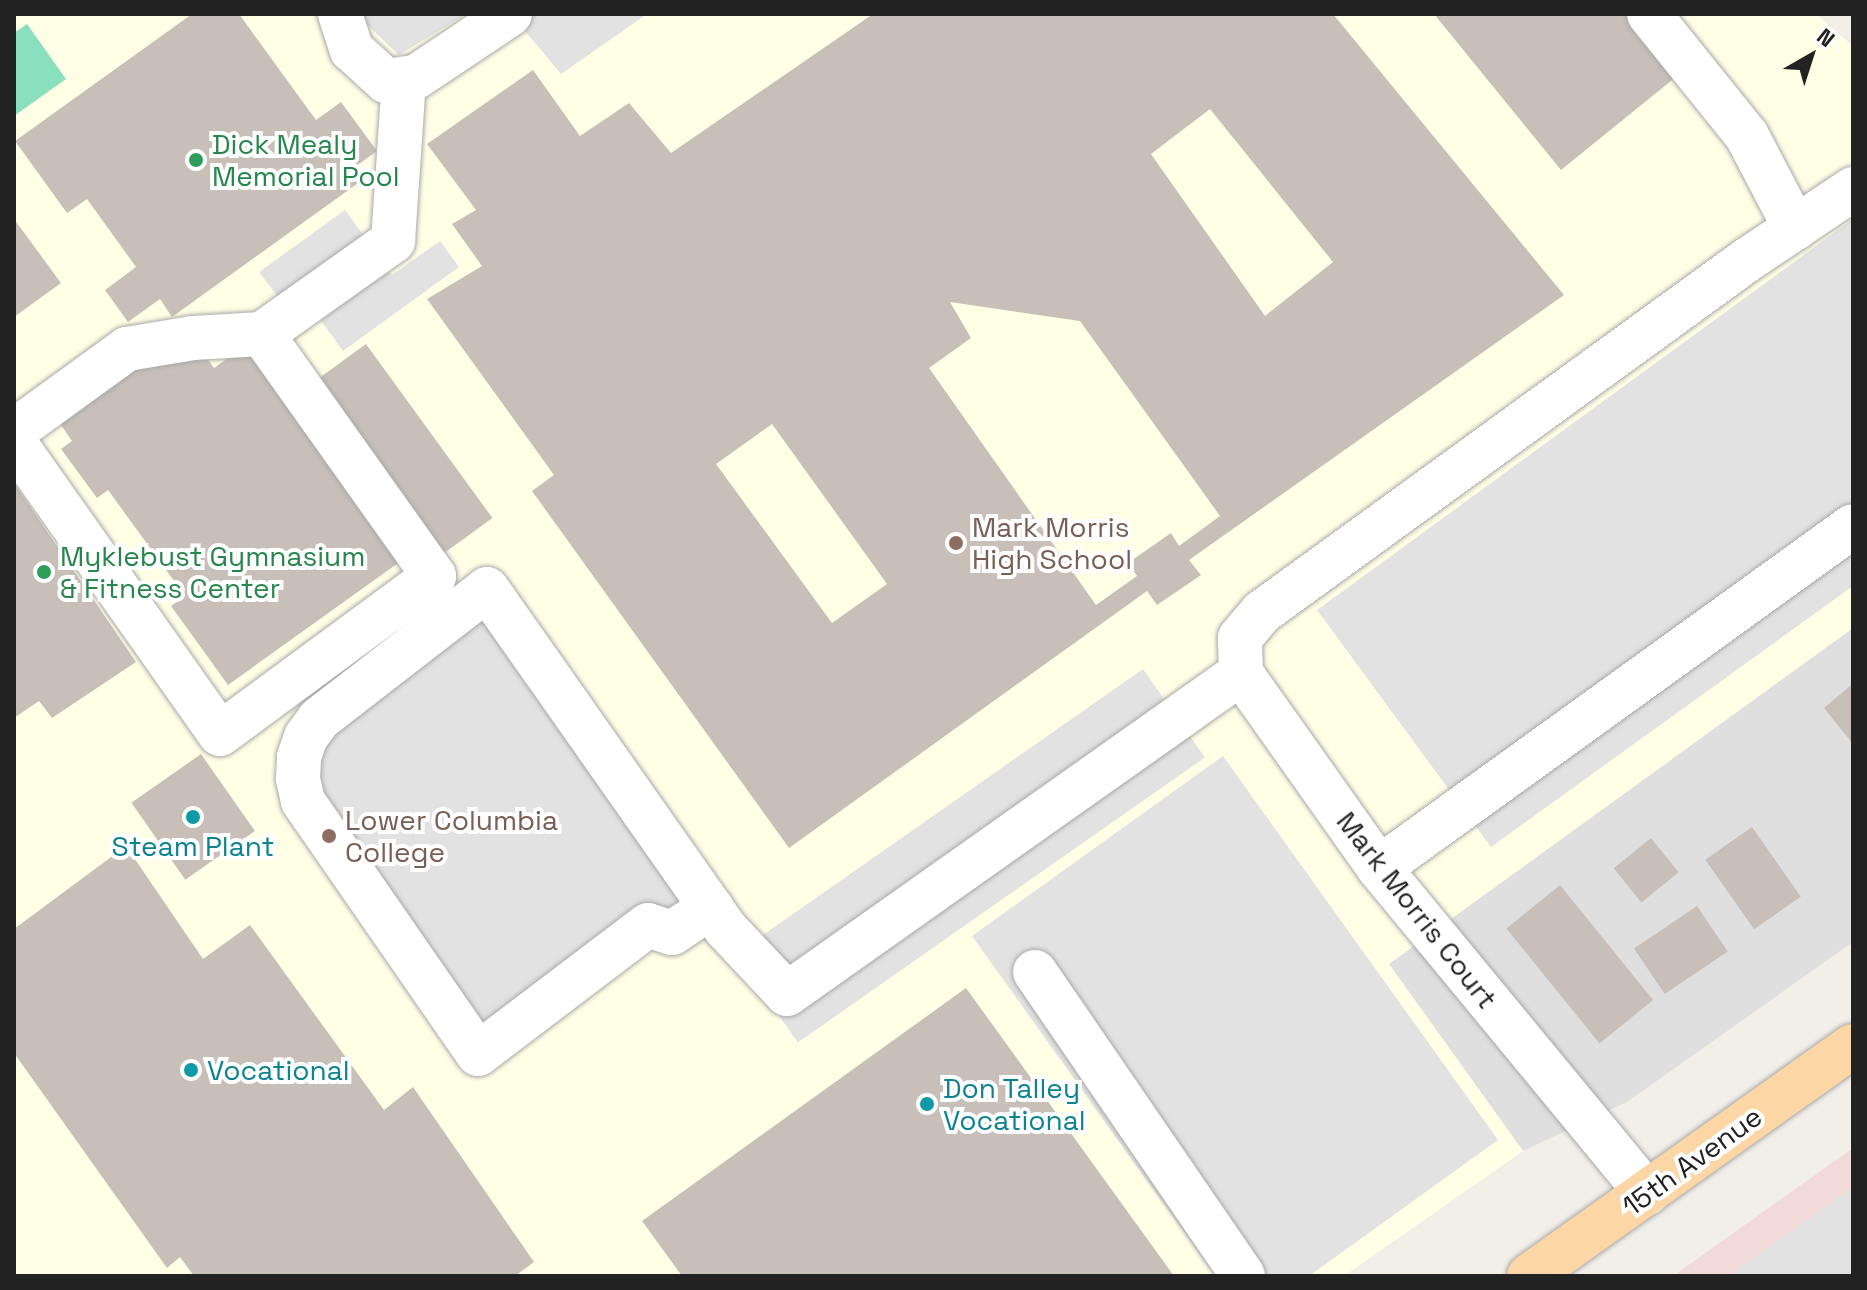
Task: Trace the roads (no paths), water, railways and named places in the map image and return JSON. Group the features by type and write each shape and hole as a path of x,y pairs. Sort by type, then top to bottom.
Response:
{"main road":[{"name":"15th Avenue","path":"1529,1276 1853,1046"}],"lane":[{"path":"340,14 352,50 386,81 416,77 510,14"},
{"path":"1649,14 1747,136 1795,228"},
{"path":"14,431 127,349 193,338 262,334 393,241 404,79"},
{"path":"711,907 672,933 648,925 478,1054 303,801 298,779 299,757 306,737 319,719 487,589 711,907 787,994 1241,673 1240,638 1262,612 1853,189"},
{"path":"14,442 220,734 434,576 262,334"},
{"path":"1379,868 1853,526"},
{"name":"Mark Morris Court","path":"1241,673 1379,868 1647,1193"},
{"path":"1035,972 1243,1276"}],"place":[{"name":"Dick Mealy Memorial Pool","path":"196,160"},
{"name":"Mark Morris High School","path":"956,543"},
{"name":"Myklebust Gymnasium & Fitness Center","path":"44,572"},
{"name":"Steam Plant","path":"193,817"},
{"name":"Lower Columbia College","path":"329,836"},
{"name":"Vocational","path":"191,1070"},
{"name":"Don Talley Vocational","path":"927,1104"}]}
